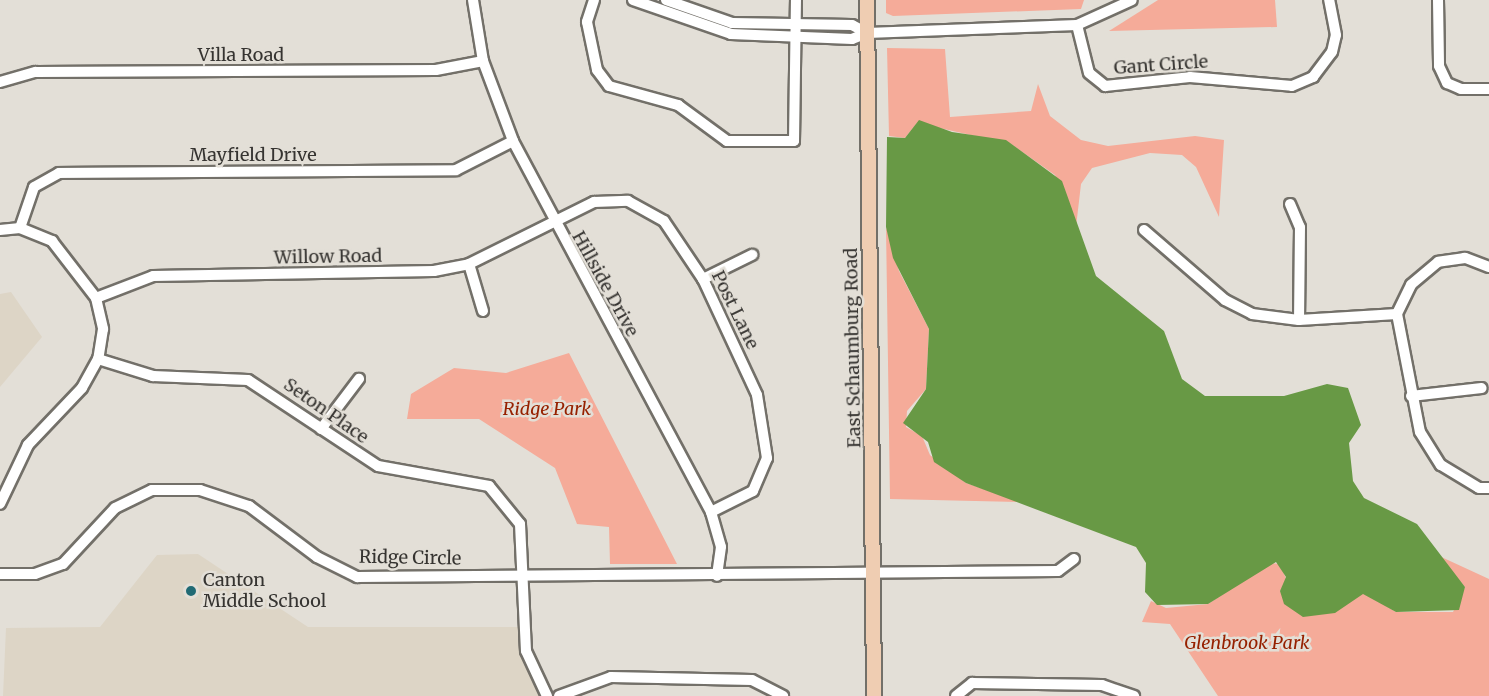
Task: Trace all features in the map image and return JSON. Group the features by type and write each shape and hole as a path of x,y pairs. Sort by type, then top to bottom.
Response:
{"main road":[{"name":"East Schaumburg Road","path":"867,0 874,696"}],"street":[{"name":"Hillside Drive","path":"473,0 483,61 513,141 554,223 711,512 721,547 717,576"},
{"path":"594,0 587,22 597,70 609,86 678,105 727,141 794,141 793,38 796,26 796,0"},
{"path":"633,0 724,32 793,38 852,39 867,33 1077,25 1132,0"},
{"path":"666,0 732,24 852,26 867,33"},
{"path":"1329,0 1336,35 1321,70 1329,78"},
{"path":"1438,0 1439,66 1447,83 1461,89 1489,89"},
{"name":"Gant Circle","path":"1077,25 1089,73 1105,86 1190,77 1292,86 1321,70"},
{"name":"Villa Road","path":"0,82 36,72 436,70 483,61"},
{"name":"Mayfield Drive","path":"20,228 34,187 59,173 456,170 513,141"},
{"name":"Post Lane","path":"554,223 594,202 628,201 664,221 703,279 757,395 767,458 753,492 711,512"},
{"path":"1290,204 1300,228 1299,320"},
{"name":"Willow Road","path":"96,298 153,276 434,271 469,264 554,223"},
{"path":"0,230 20,228 52,241 96,298 103,329 98,359 82,388 28,445 0,504"},
{"path":"1144,230 1224,300 1252,314 1299,320 1396,314"},
{"path":"703,279 753,255"},
{"path":"1489,267 1465,258 1438,262 1412,285 1396,314 1420,432 1441,465 1479,488 1489,488"},
{"path":"469,264 483,311"},
{"name":"Seton Place","path":"98,359 153,376 248,380 378,466 489,486 520,524 526,651 546,696"},
{"path":"321,429 359,379"},
{"path":"1411,396 1482,388"},
{"name":"Ridge Circle","path":"0,574 34,573 63,564 115,508 152,490 200,490 249,506 317,558 357,577 717,576 1058,571 1074,560"},
{"path":"559,696 611,677 752,680 783,696"},
{"path":"956,689 972,683 1080,684 1134,696"}],"shaded area":[{"path":"919,120 952,132 1006,140 1062,181 1096,276 1164,331 1182,379 1205,396 1284,396 1327,384 1348,388 1361,425 1349,443 1353,481 1364,498 1417,524 1465,587 1459,610 1396,612 1363,594 1335,613 1303,617 1284,604 1280,591 1286,577 1276,562 1208,604 1157,605 1145,592 1146,563 1136,547 966,483 934,462 928,442 903,423 926,389 929,329 893,258 886,227 887,137 905,138"},
{"path":"11,292 42,337 0,387 0,294"},
{"name":"Canton Middle School","path":"198,554 308,627 519,627 524,659 540,696 3,696 6,628 100,627 157,555"}],"green space":[{"path":"886,0 1084,0 1081,9 893,16 886,13"},
{"path":"1158,0 1275,0 1277,27 1109,31"},
{"path":"887,48 945,49 950,117 1031,111 1038,84 1050,116 1081,140 1108,146 1195,136 1224,140 1219,217 1196,167 1182,155 1150,153 1092,168 1081,184 1076,227 1055,175 1011,144 917,123 905,138 889,136"},
{"path":"886,227 899,271 929,329 926,389 907,411 906,427 922,436 930,455 966,483 1022,502 890,499"},
{"name":"Ridge Park","path":"569,353 677,564 610,564 609,527 577,524 555,468 479,419 407,419 411,394 454,368 506,373"},
{"name":"Glenbrook Park","path":"1437,555 1489,579 1489,696 1218,696 1170,624 1142,622 1151,601 1166,608 1208,604 1270,563 1280,564 1287,581 1280,591 1367,594 1396,612 1453,612 1465,587"}],"place":[{"name":"Canton Middle School","path":"191,591"}]}
